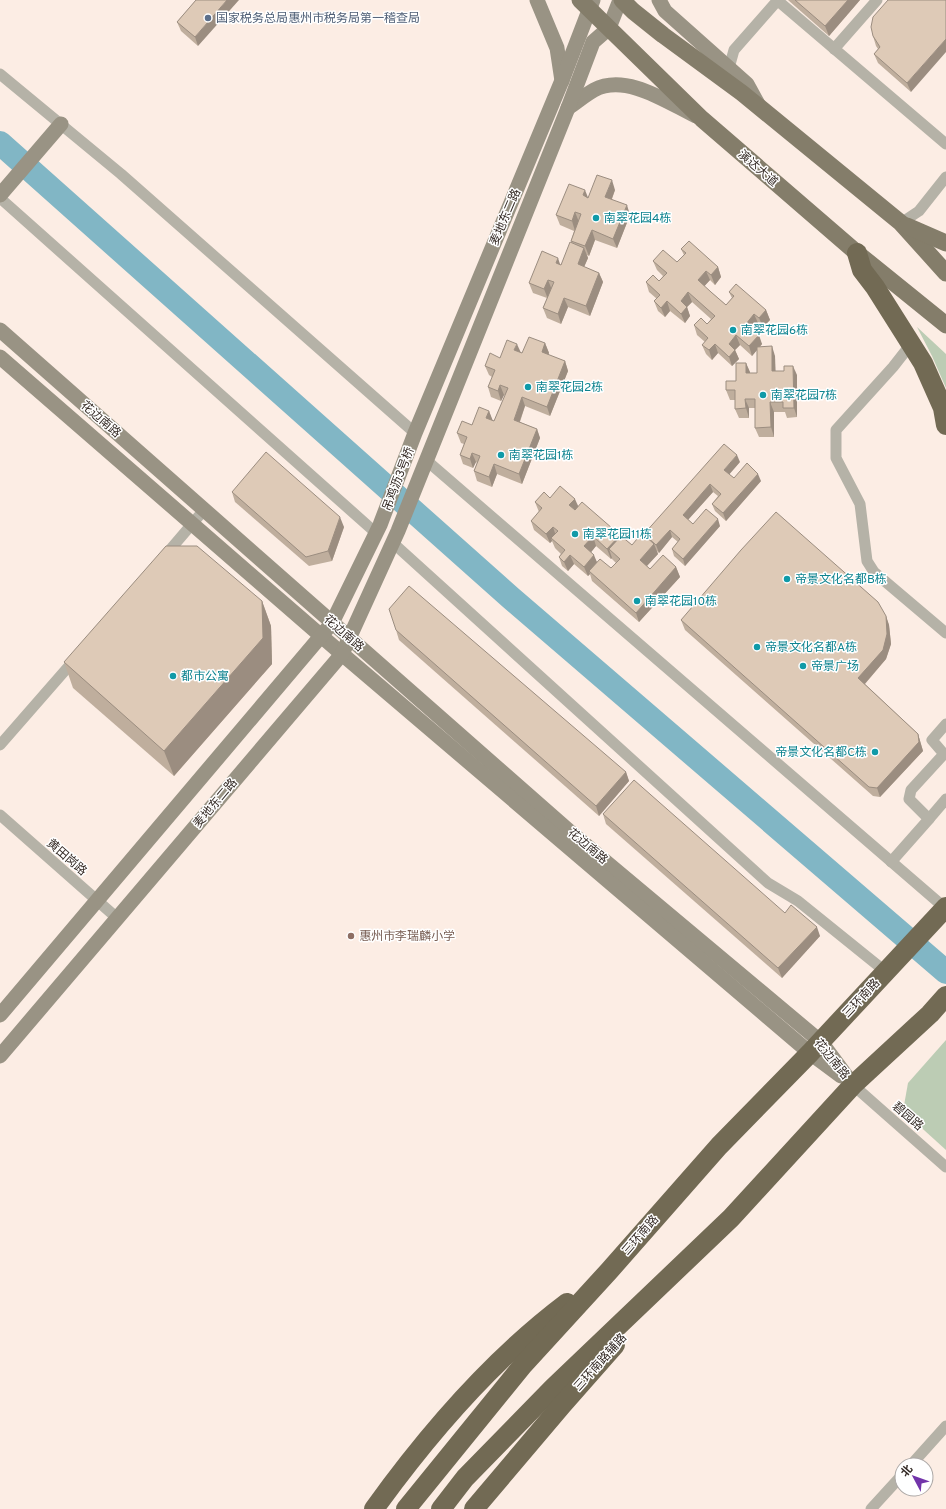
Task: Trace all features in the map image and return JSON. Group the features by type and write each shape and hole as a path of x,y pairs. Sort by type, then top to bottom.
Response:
{"highway":[{"path":"857,253 862,270 875,287 923,363 943,408 946,425"},
{"name":"三环南路","path":"406,1509 522,1365 609,1271 719,1146 946,908"},
{"path":"441,1509 465,1478 548,1394 731,1218 853,1085 930,1014 946,996"},
{"name":"三环南路辅路","path":"474,1509 484,1500 562,1405 731,1218"},
{"path":"374,1509 426,1442 488,1372 541,1323 609,1271"}],"main road":[{"path":"621,0 663,35 702,62 760,107 901,224 946,273"},
{"name":"演达大道","path":"588,3 609,28 702,119 857,253 946,325"},
{"path":"901,224 946,244"}],"street":[{"path":"537,0 557,48 562,81"},
{"path":"609,28 621,0"},
{"path":"659,0 665,11 747,84 760,107"},
{"path":"729,68 734,50 777,0 946,144"},
{"path":"834,49 877,0"},
{"name":"麦地东二路","path":"415,433 562,81 588,3"},
{"name":"麦地东二路","path":"433,442 568,108 593,42 609,28"},
{"path":"0,74 121,174 415,433"},
{"path":"568,108 594,90 609,85 625,85 643,90 702,119"},
{"path":"0,195 61,124"},
{"path":"901,224 919,211 946,177"},
{"path":"0,198 378,529 332,623 322,636 0,1015"},
{"name":"花边南路","path":"0,330 815,1047 853,1085"},
{"path":"911,344 893,367 836,430 836,458 860,504 867,561 874,572 946,633"},
{"name":"花边南路","path":"0,357 342,654 815,1047"},
{"name":"吊鸡沥3号桥","path":"378,529 415,433"},
{"name":"吊鸡沥3号桥","path":"395,536 433,442"},
{"path":"426,460 946,908"},
{"path":"156,566 204,510"},
{"path":"395,536 768,883 798,901 886,972"},
{"name":"麦地东二路","path":"0,1056 342,654 395,536"},
{"path":"0,745 84,649"},
{"path":"929,819 909,799 911,790 945,752 932,740 946,724"},
{"path":"891,862 946,799"},
{"name":"黄田岗路","path":"0,815 117,918"},
{"name":"碧园路","path":"853,1085 946,1167"},
{"path":"918,1457 946,1426"},
{"path":"871,1509 894,1484"}],"green space":[{"path":"917,327 946,354 946,388 932,356"},
{"path":"946,1040 946,1150 903,1111 908,1083"}],"building":[{"path":"196,0 227,0 195,37 177,22"},
{"path":"795,0 848,0 825,26"},
{"path":"888,0 946,0 946,39 907,83 874,54 880,47 873,36 871,27 873,17"},
{"name":"南翠花园4栋","path":"597,175 612,180 605,197 627,205 613,239 592,230 585,246 571,241 581,214 575,212 572,221 556,215 569,184 585,190 583,195 588,198"},
{"path":"689,241 718,267 711,275 706,271 698,280 711,292 726,305 734,296 729,292 736,284 766,310 759,318 754,314 746,324 759,335 749,346 736,335 729,344 735,350 729,357 715,344 709,350 702,345 708,338 694,325 701,318 707,324 715,316 688,292 681,301 687,307 681,314 667,301 661,308 654,301 660,295 646,282 653,275 659,281 667,273 653,261 663,250 677,262 686,253 681,249"},
{"path":"570,242 584,248 578,264 599,273 586,306 564,298 558,314 543,308 554,282 548,280 544,289 529,283 542,251 558,258 556,263 561,265"},
{"path":"529,337 545,343 542,352 565,361 547,407 522,397 514,420 537,429 519,474 494,464 489,477 474,471 480,456 472,453 470,459 460,455 467,437 457,433 462,421 472,425 479,407 489,411 486,418 494,421 508,388 500,385 498,391 488,387 495,370 485,366 490,353 500,358 507,340 517,344 514,350 522,353"},
{"name":"南翠花园7栋","path":"772,346 772,371 784,371 784,366 793,366 794,408 783,408 783,402 770,402 771,427 755,428 755,399 745,399 746,408 735,409 735,390 726,390 726,381 736,381 736,363 746,363 746,373 757,373 757,347"},
{"path":"724,444 737,455 724,470 734,478 747,463 758,474 723,513 712,504 721,494 710,484 683,515 693,524 706,509 718,519 683,559 672,549 680,539 670,530 656,545 644,534"},
{"path":"266,452 340,517 328,551 306,557 232,492"},
{"name":"南翠花园11栋","path":"560,486 575,499 569,505 575,510 582,502 620,535 607,549 593,536 584,546 594,555 584,567 570,555 564,562 559,557 565,550 551,538 558,531 553,527 546,534 531,521 542,508 535,502 544,492 550,498"},
{"name":"帝景广场","path":"776,512 878,602 886,616 887,634 883,650 858,678 918,734 919,742 877,788 869,787 681,620"},
{"name":"南翠花园10栋","path":"642,533 654,544 640,560 650,569 663,555 676,567 636,613 589,571 600,559 611,568 620,559 609,549 621,536 632,545"},
{"name":"都市公寓","path":"166,546 197,546 262,601 263,638 164,751 64,662"},
{"path":"409,586 626,772 596,806 396,630 389,609"},
{"path":"634,780 785,913 791,905 817,927 778,968 603,814"}],"waterway":[{"path":"0,143 511,598 946,972"}],"place":[{"name":"国家税务总局惠州市税务局第一稽查局","path":"208,18"},
{"name":"南翠花园4栋","path":"596,218"},
{"name":"南翠花园6栋","path":"733,330"},
{"name":"南翠花园2栋","path":"528,387"},
{"name":"南翠花园7栋","path":"763,395"},
{"name":"南翠花园1栋","path":"501,455"},
{"name":"南翠花园11栋","path":"575,534"},
{"name":"帝景文化名都B栋","path":"787,579"},
{"name":"南翠花园10栋","path":"637,601"},
{"name":"帝景文化名都A栋","path":"757,647"},
{"name":"帝景广场","path":"803,666"},
{"name":"都市公寓","path":"173,676"},
{"name":"帝景文化名都C栋","path":"875,752"},
{"name":"惠州市李瑞麟小学","path":"351,936"}]}
